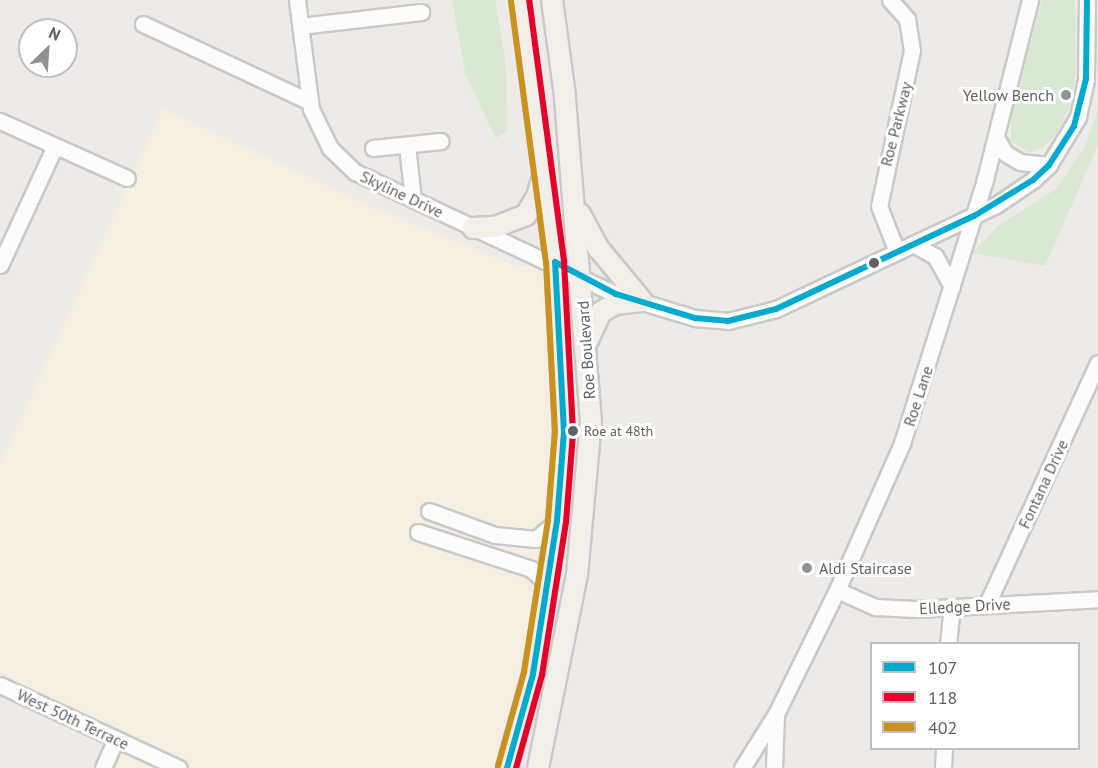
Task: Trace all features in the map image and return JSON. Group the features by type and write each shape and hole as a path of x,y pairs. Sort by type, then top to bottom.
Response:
{"main road":[{"name":"Roe Boulevard","path":"507,768 533,674 557,521 564,432 555,262 520,0"},
{"name":"Roe Boulevard","path":"538,768 581,542 591,422 581,276 552,0"},
{"path":"473,228 495,227 526,215 537,197 543,175"},
{"path":"574,202 599,249 642,301"},
{"path":"586,348 601,312 615,304 642,301"}],"street":[{"name":"Skyline Drive","path":"297,0 310,102 319,130 345,164 413,200 555,262 581,276 642,301 695,318 728,321 776,309 974,216 1005,200 1049,165 1074,126 1082,104 1087,0"},
{"name":"Roe Parkway","path":"890,0 907,19 912,50 879,206 897,252"},
{"name":"Roe Lane","path":"742,768 776,714 837,590 902,443 974,216 1030,0"},
{"path":"300,26 421,12"},
{"path":"143,24 310,102"},
{"path":"0,122 127,178"},
{"path":"996,137 1005,153 1020,162 1049,165"},
{"path":"373,148 441,141"},
{"path":"0,265 55,146"},
{"path":"407,146 413,200"},
{"path":"913,244 935,256 952,287"},
{"name":"Fontana Drive","path":"987,604 1098,363"},
{"path":"429,511 495,535 536,539 557,521"},
{"path":"418,532 531,568 547,583"},
{"name":"Elledge Drive","path":"837,590 875,607 952,608 987,604 1098,599"},
{"path":"948,642 952,608"},
{"name":"West 50th Terrace","path":"0,685 179,768"},
{"path":"774,768 776,714"},
{"path":"103,768 116,739"},
{"path":"943,768 944,750"}],"shaded area":[{"path":"163,109 370,206 519,267 555,262 576,292 593,400 494,768 104,768 116,739 0,673 0,464"}],"green space":[{"path":"452,0 495,0 506,65 507,131 496,138 466,76"},
{"path":"1042,0 1075,0 1076,71 1070,106 1057,133 1042,148 1029,153 1011,141 1011,116"},
{"path":"1098,110 1098,145 1045,266 973,253 999,225 1056,189 1085,146"}],"transit line":[{"name":"118","path":"516,768 542,675 566,522 573,433 564,261 529,0"},
{"name":"107","path":"555,262 616,294 695,318 728,321 776,309 974,216 1033,180 1049,165 1074,126 1086,79 1087,0"},
{"name":"402","path":"498,766 524,672 548,520 555,432 546,263 511,1"},
{"name":"107","path":"507,768 533,674 557,521 564,432 555,262"}],"place":[{"name":"Yellow Bench","path":"1066,95"},
{"name":"Roe at 48th","path":"573,431"},
{"name":"Aldi Staircase","path":"807,568"}]}
